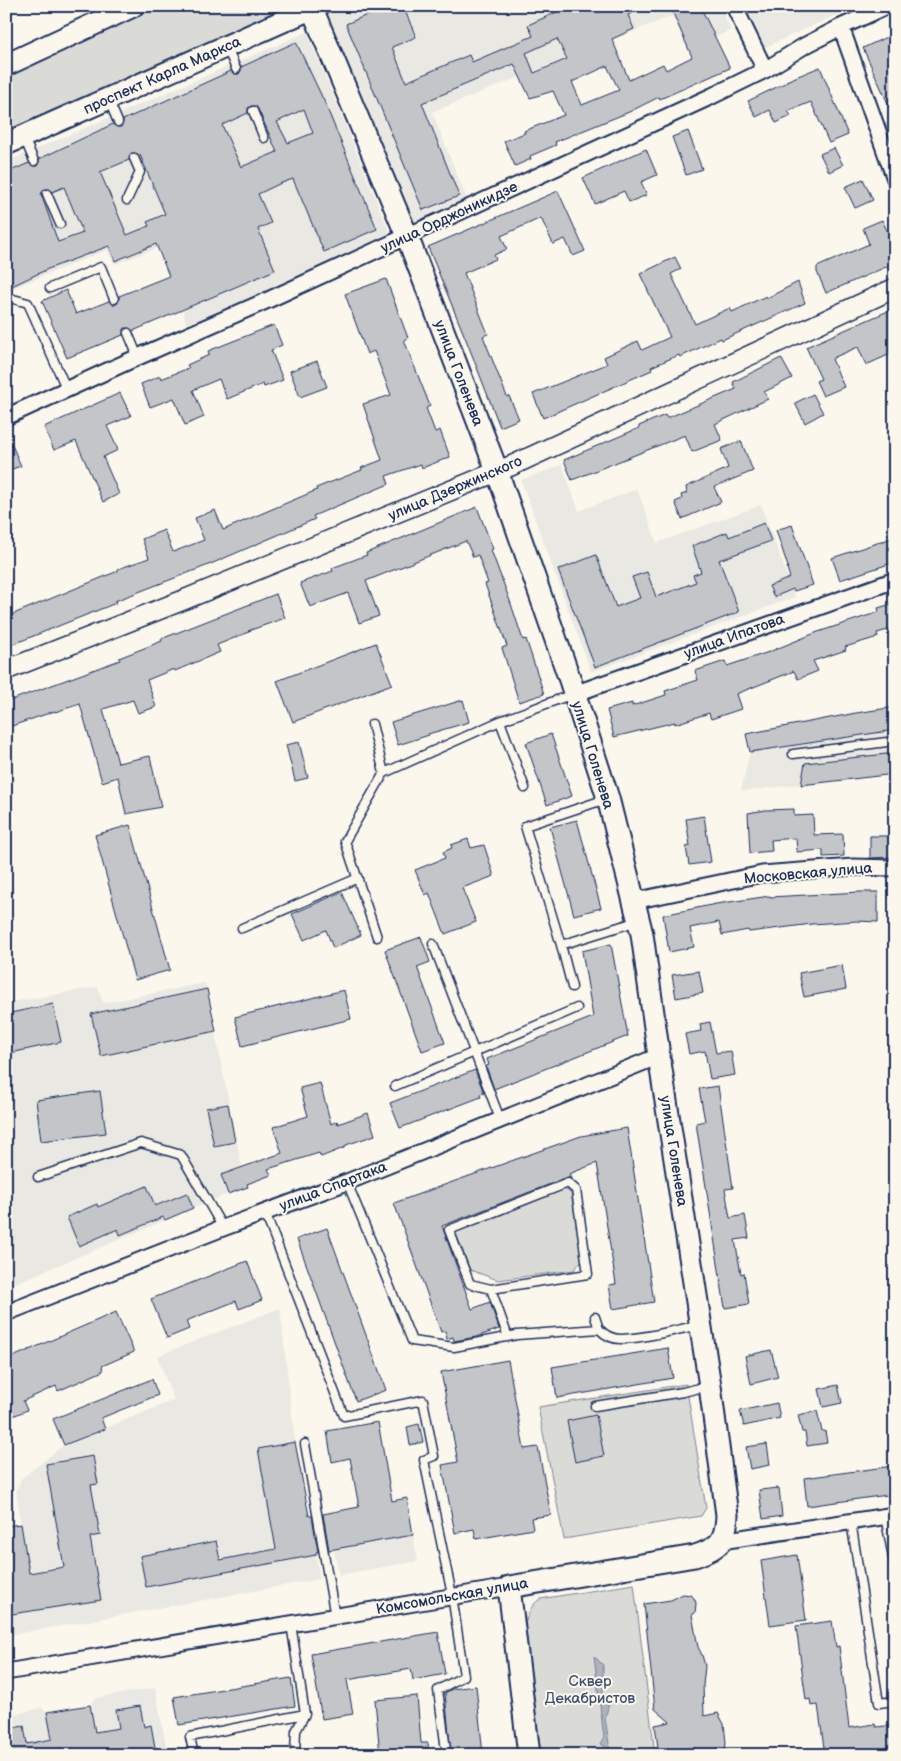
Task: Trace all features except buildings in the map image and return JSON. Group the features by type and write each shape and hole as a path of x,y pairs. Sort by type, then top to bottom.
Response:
{"main road":[{"path":"6,65 130,7"},
{"name":"проспект Карла Маркса","path":"15,140 314,7"},
{"name":"улица Голенева","path":"314,7 407,236 497,471 608,798 636,911 647,965 659,1056 701,1324 727,1515 726,1527 721,1541"},
{"name":"Комсомольская улица","path":"509,1586 695,1556 716,1548 721,1541"},
{"path":"509,1586 529,1755"}],"street":[{"path":"734,6 764,70"},
{"name":"улица Орджоникидзе","path":"6,417 268,300 764,70 804,46 887,6"},
{"path":"841,27 895,179"},
{"name":"улица Дзержинского","path":"6,670 497,471 895,288"},
{"name":"улица Ипатова","path":"574,694 895,580"},
{"name":"Московская улица","path":"636,911 762,874 853,867 895,868"},
{"name":"улица Спартака","path":"6,1313 223,1228 347,1182 659,1056"},
{"name":"Комсомольская улица","path":"721,1541 890,1515"},
{"name":"Комсомольская улица","path":"6,1672 509,1586"}],"lane":[{"path":"227,46 236,69"},
{"path":"108,99 118,122"},
{"path":"253,111 264,138"},
{"path":"15,140 34,161"},
{"path":"126,200 140,172 134,158"},
{"path":"47,194 60,224"},
{"path":"50,288 101,267 114,299"},
{"path":"6,297 28,303 67,390"},
{"path":"128,332 138,357"},
{"path":"377,937 345,841 384,773 500,720 574,694"},
{"path":"500,720 525,788"},
{"path":"372,724 384,773"},
{"path":"793,754 895,741"},
{"path":"572,987 525,826 608,798"},
{"path":"242,928 358,878"},
{"path":"561,945 636,911"},
{"path":"433,944 500,1119"},
{"path":"395,1086 577,1008"},
{"path":"38,1177 142,1143 181,1155 223,1228"},
{"path":"347,1182 412,1341 454,1347 508,1337 598,1329"},
{"path":"568,1183 576,1190 588,1274 491,1289 470,1284 449,1230 568,1183"},
{"path":"265,1213 344,1416 423,1400 434,1456 424,1460 452,1596 464,1676 438,1690 446,1750"},
{"path":"491,1289 508,1337"},
{"path":"595,1317 598,1329 605,1335 618,1339 670,1332 701,1324"},
{"path":"595,1406 710,1386"},
{"path":"305,1444 335,1617"},
{"path":"890,1515 895,1568"},
{"path":"850,1522 879,1703 895,1701"},
{"path":"291,1624 305,1714 296,1731 295,1754"},
{"path":"194,1755 190,1737 305,1714"}],"shaded area":[{"path":"338,6 720,6 731,30 689,50 672,16 432,112 468,202 415,222 405,213 323,21 326,12"},
{"path":"742,6 856,6 761,49"},
{"path":"307,32 391,236 187,328 183,309 158,248 115,264 107,250 6,291 6,162"},
{"path":"562,465 579,511 637,489 657,543 761,505 795,597 591,672 521,480"},
{"path":"895,707 895,774 741,791 750,752 746,734"},
{"path":"205,983 242,1168 221,1176 228,1194 6,1287 6,1003 98,987 103,1003"},
{"path":"280,1308 295,1442 320,1579 10,1635 6,1614 6,1526 21,1524 16,1491 21,1479 64,1445 174,1400 157,1356"},
{"path":"413,1535 418,1561 339,1575 334,1549"},
{"path":"594,1656 603,1665 603,1696 609,1704 605,1718 610,1750 601,1744 604,1738"},
{"path":"155,1688 168,1755 6,1755 6,1716 42,1708 47,1712 90,1705 95,1698"}],"green space":[{"path":"152,6 280,6 282,10 6,133 6,71"},
{"path":"564,1189 571,1193 583,1259 574,1270 498,1280 470,1270 456,1233 460,1229"},
{"path":"686,1384 706,1508 701,1516 564,1539 538,1407"},
{"name":"Сквер Декабристов","path":"634,1584 655,1755 541,1755 525,1624 530,1610 540,1599"}]}
